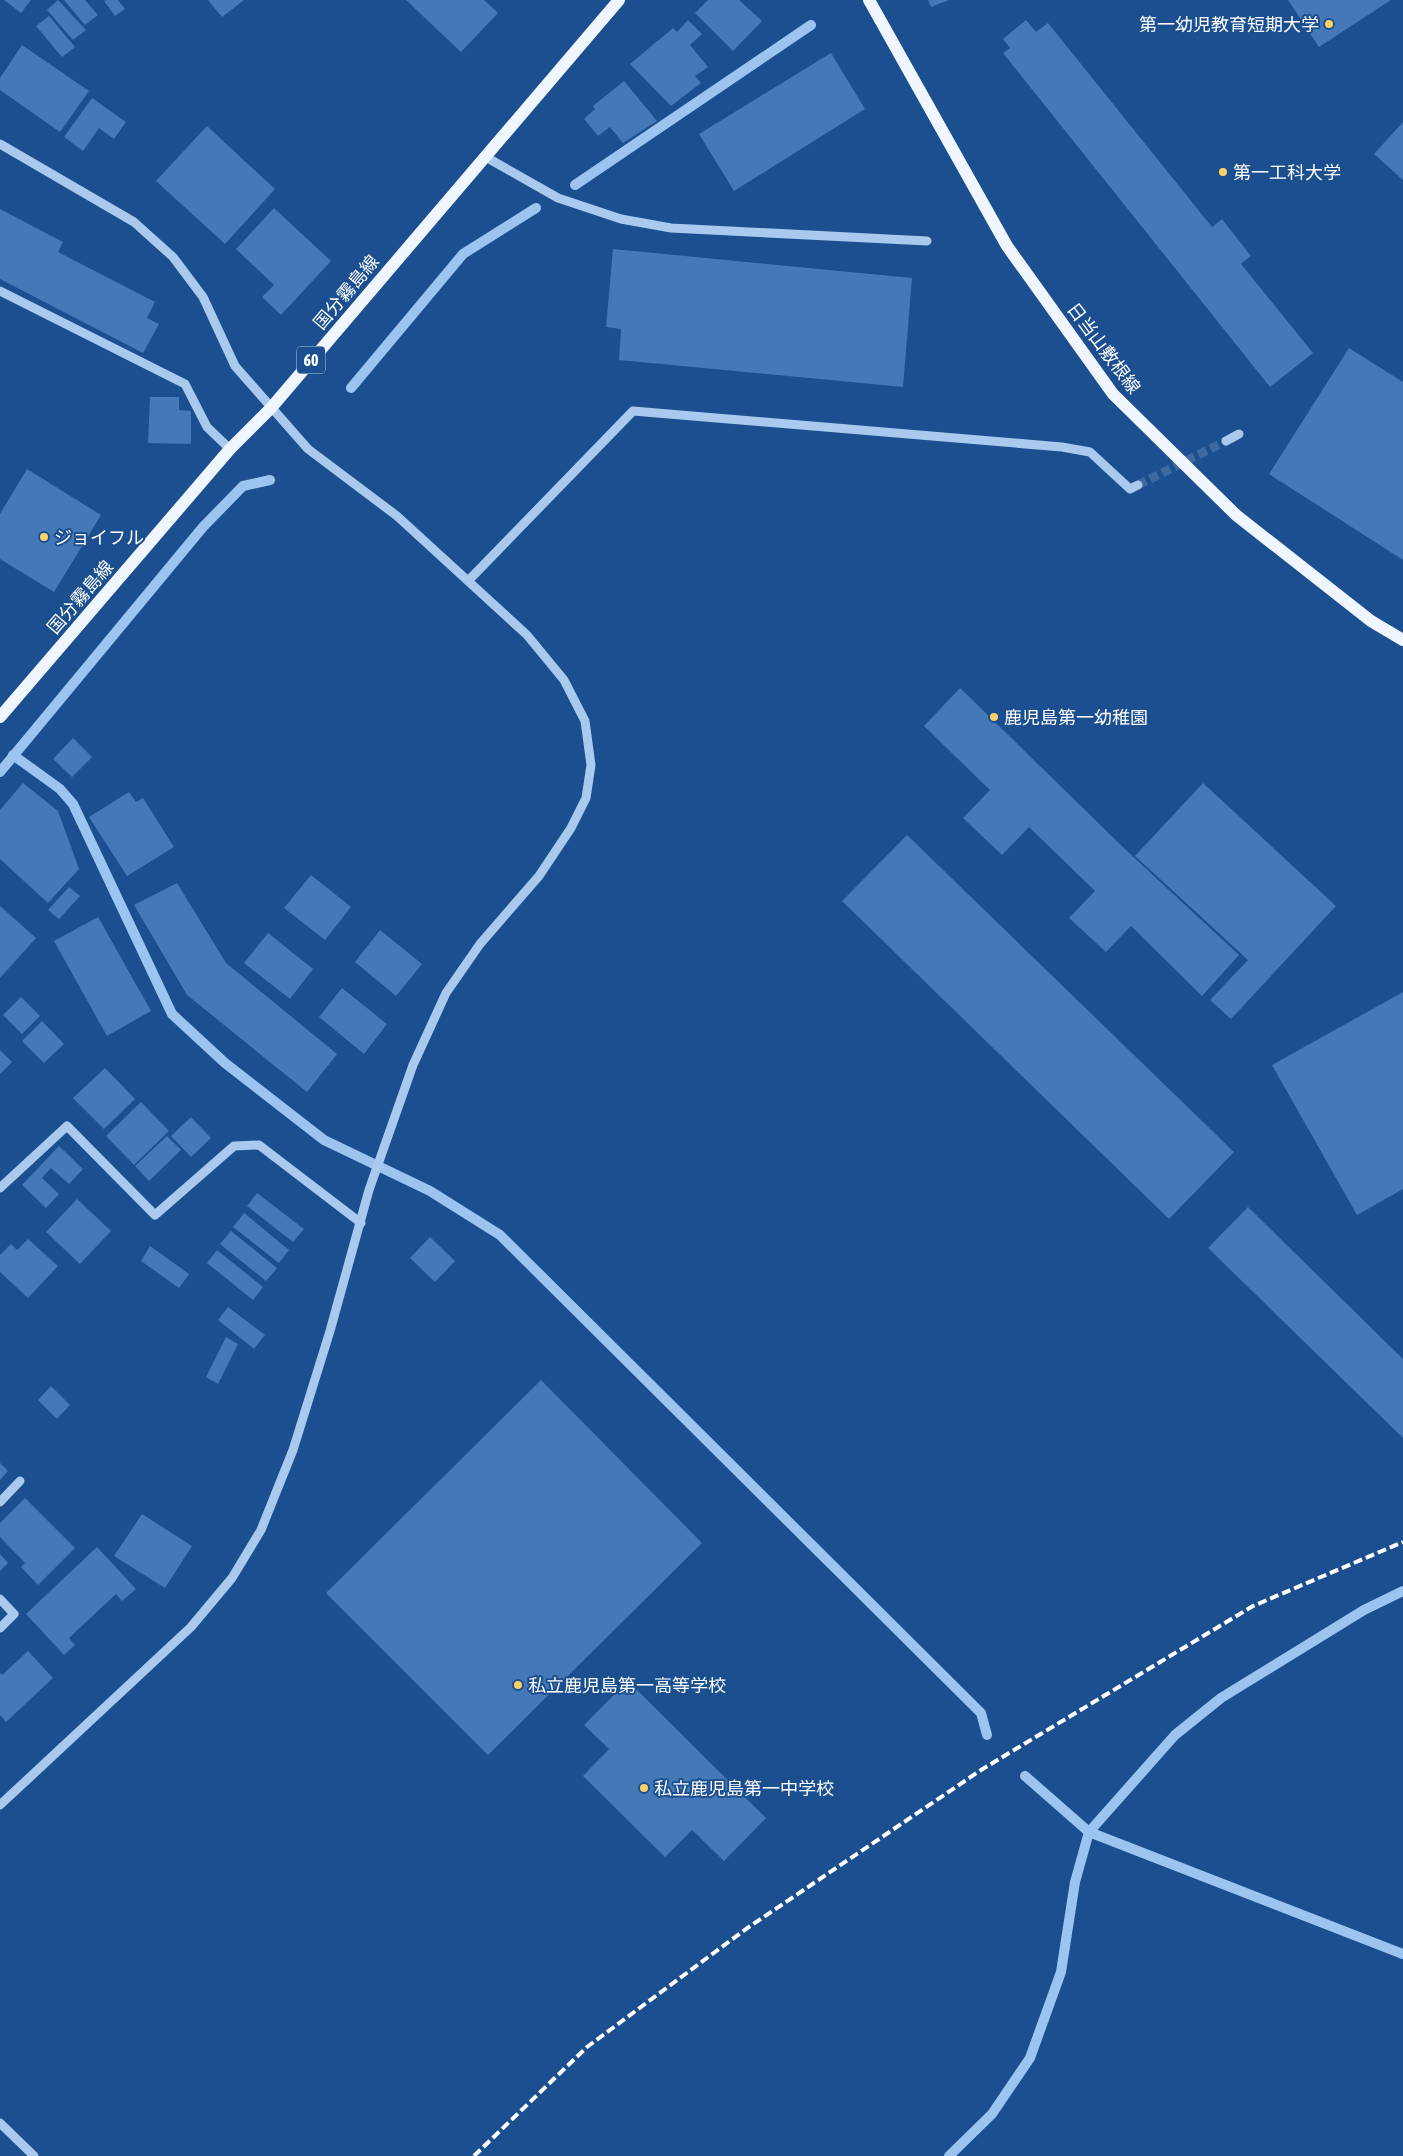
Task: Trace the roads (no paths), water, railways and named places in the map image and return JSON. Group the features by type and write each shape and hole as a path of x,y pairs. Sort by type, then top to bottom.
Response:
{"main road":[{"name":"国分霧島線","path":"0,717 230,449 270,408 618,0"},
{"name":"日当山敷根線","path":"869,0 1007,246 1113,394 1236,515 1371,621 1403,640"}],"street":[{"path":"0,144 134,222 173,256 203,297 235,366 308,449 397,516 528,635 564,680 585,721 591,765 586,798 571,828 539,876 480,944 446,993 412,1065 369,1190 330,1331 293,1450 262,1530 237,1570 191,1627 0,1805"},
{"path":"484,156 558,198 621,219 671,228 927,241"},
{"path":"0,291 185,384 207,427 230,449"},
{"path":"469,580 633,411 1062,447 1090,452 1130,489 1138,484"},
{"path":"1226,441 1239,434"},
{"path":"0,1188 67,1126 155,1215 234,1146 259,1145 361,1223"},
{"path":"0,1502 20,1481"},
{"path":"0,1599 14,1614 0,1628"},
{"path":"0,2123 34,2156"}],"waterway":[{"path":"575,185 811,25"},
{"path":"351,388 463,254 536,208"},
{"path":"0,772 203,527 243,486 270,480"},
{"path":"13,755 60,789 73,804 172,1014 225,1063 324,1140 430,1191 500,1235 981,1713 987,1735"},
{"path":"949,2156 992,2114 1030,2058 1061,1972 1075,1882 1089,1832 1175,1735 1221,1698 1364,1610 1403,1591"},
{"path":"1025,1776 1089,1832 1403,1954"}],"tunnel":[{"path":"1138,485 1226,441"}],"railway":[{"path":"474,2156 587,2047 746,1929 981,1770 1253,1606 1403,1542"}],"place":[{"name":"第一幼児教育短期大学","path":"1329,24"},
{"name":"第一工科大学","path":"1223,172"},
{"name":"ジョイフル","path":"44,537"},
{"name":"鹿児島第一幼稚園","path":"994,717"},
{"name":"私立鹿児島第一高等学校","path":"518,1685"},
{"name":"私立鹿児島第一中学校","path":"644,1788"}]}
